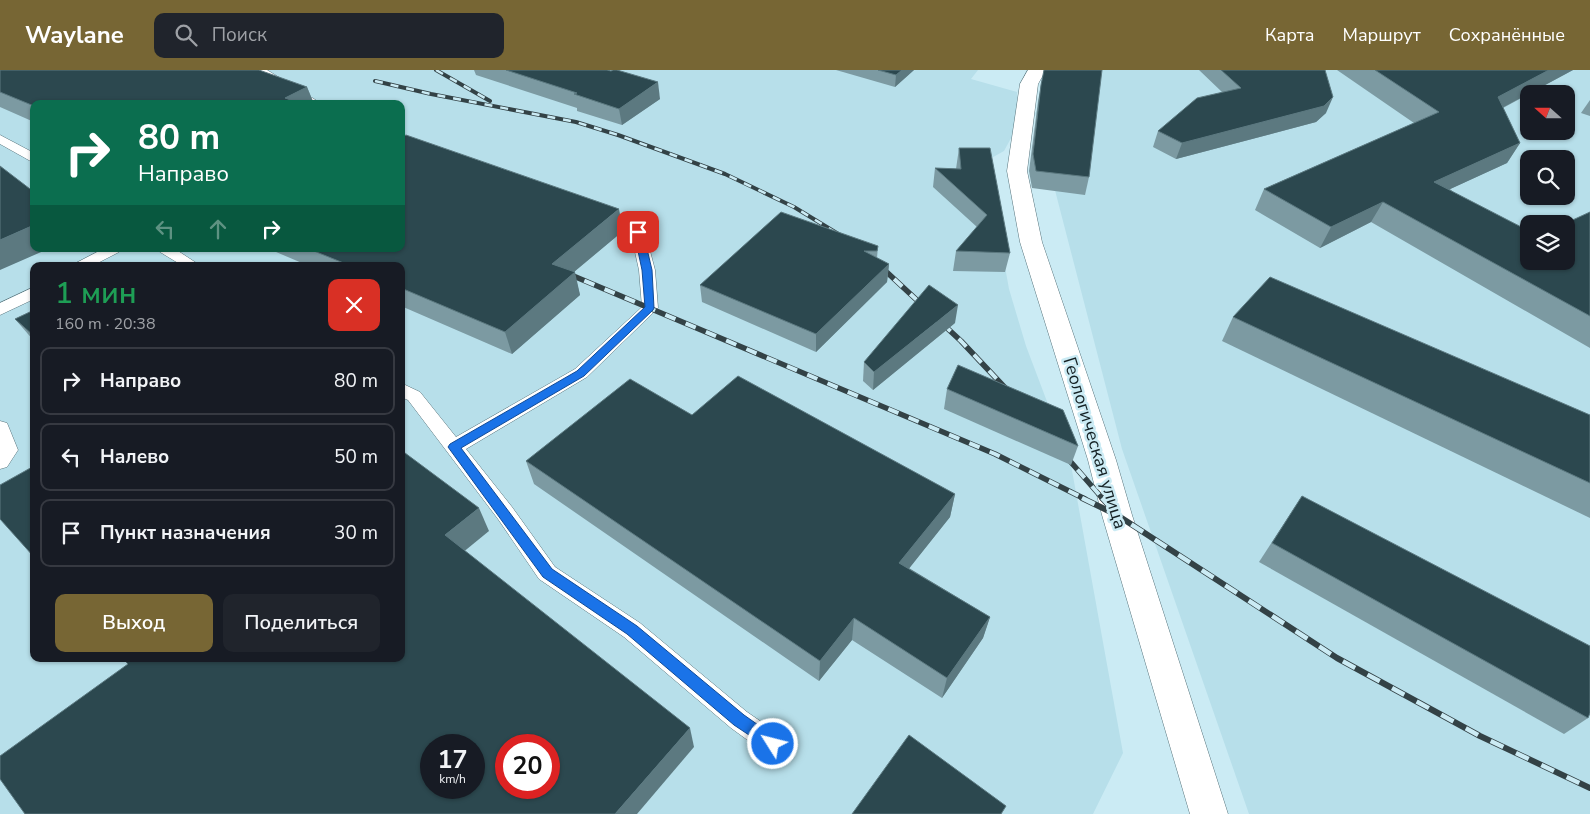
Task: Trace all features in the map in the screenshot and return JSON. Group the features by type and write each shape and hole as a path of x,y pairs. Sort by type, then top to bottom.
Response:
{"street":[{"name":"Геологическая улица","path":"1036,70 1029,84 1017,171 1031,242 1102,460 1117,515 1210,814"}],"lane":[{"path":"258,70 309,100"},
{"path":"0,138 30,157"},
{"path":"454,447 581,373 650,308 647,270 638,232 589,206"},
{"path":"90,262 108,252"},
{"path":"170,252 186,262"},
{"path":"0,310 30,294"},
{"path":"405,391 414,396 454,447 547,573 632,630 739,720 773,744"},
{"path":"0,428 10,450 0,462"}],"shaded area":[{"path":"0,70 978,70 971,79 1017,92 1017,127 1004,151 986,161 1009,289 1026,346 1071,465 1123,753 1093,814 0,814"},
{"path":"1065,70 1590,70 1590,814 1249,814 1122,449 1035,113"}],"building":[{"path":"0,70 259,70 307,87 285,98 291,100 30,100 30,104 0,92"},
{"path":"506,70 617,70 658,82 619,109"},
{"path":"878,70 902,70 896,75"},
{"path":"1044,70 1102,70 1089,177 1036,171 1033,154"},
{"path":"1221,70 1325,70 1333,97 1324,106 1182,143 1158,131 1197,98 1241,88"},
{"path":"1375,70 1549,70 1498,97 1520,143 1434,182 1520,226 1520,270 1575,270 1575,219 1590,212 1590,316 1383,202 1331,227 1264,189 1439,112"},
{"path":"405,136 619,209 552,264 575,272 505,332 405,290 405,262 341,262 316,252 405,252"},
{"path":"959,148 990,148 1010,253 956,251 987,215 935,168 961,169"},
{"path":"0,166 30,189 30,227 0,240"},
{"path":"781,212 878,246 877,251 864,251 889,264 816,334 700,285"},
{"path":"1270,277 1590,415 1590,483 1233,317"},
{"path":"929,285 958,305 874,372 864,362"},
{"path":"30,312 30,332 15,319"},
{"path":"958,365 1063,410 1078,446 947,389"},
{"path":"738,376 955,494 899,563 990,617 947,678 854,618 820,661 526,461 630,379 692,415"},
{"path":"405,453 479,508 445,535 690,728 615,814 25,814 0,779 0,756 128,664 126,662 405,662"},
{"path":"30,468 30,553 0,519 0,485"},
{"path":"1302,496 1590,646 1590,713 1588,718 1272,543"},
{"path":"909,735 1006,806 1001,814 852,814"}],"railway":[{"path":"436,70 490,101"},
{"path":"375,81 431,94 576,122 618,135 725,174 794,207 840,235"},
{"path":"878,264 961,341 1010,393"},
{"path":"564,272 995,454 1085,499"},
{"path":"1063,453 1103,499"},
{"path":"1082,498 1117,515 1337,658 1480,736 1590,788"},
{"path":"1102,498 1114,511"}],"route":[{"path":"638,232 647,270 650,308 581,373 454,447 505,513 547,573 632,630 739,720 773,744"}]}
